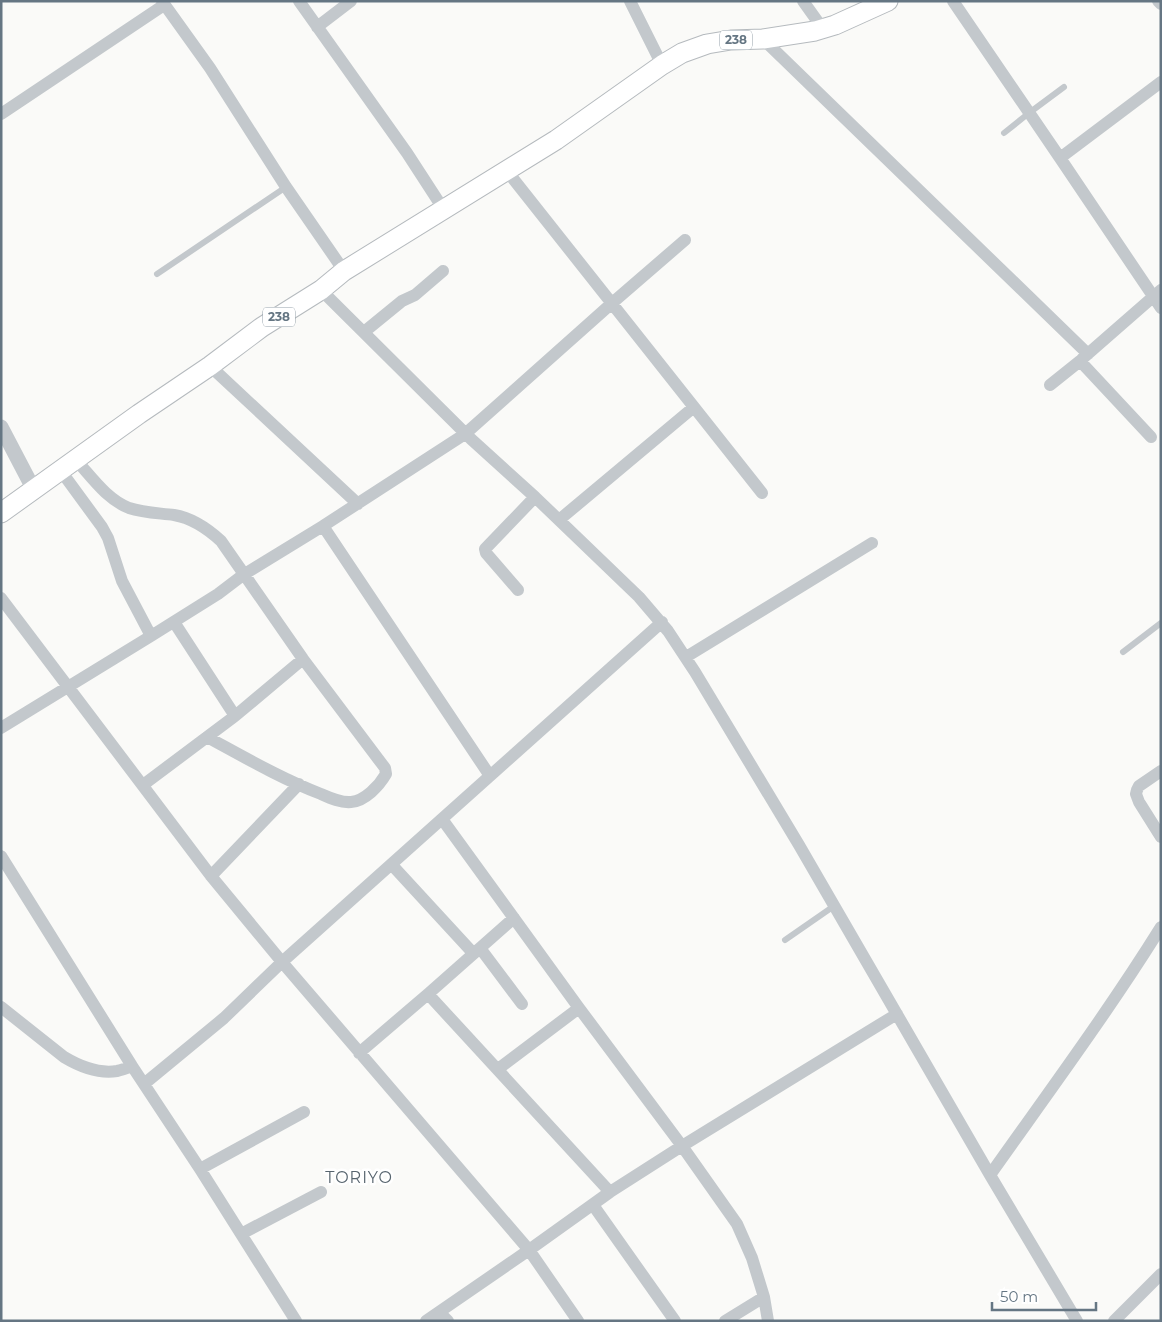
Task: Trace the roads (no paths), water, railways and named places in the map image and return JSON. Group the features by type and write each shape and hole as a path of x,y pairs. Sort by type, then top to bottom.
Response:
{"main road":[{"name":"238","path":"1,513 75,459 210,366 262,327 321,290 344,271 566,134 662,65 682,53 707,44 731,40 763,39 823,29 888,1"}],"street":[{"path":"299,1 397,139 444,210"},
{"path":"317,27 351,1"},
{"path":"630,1 662,65"},
{"path":"804,1 823,29"},
{"path":"952,1 1060,158 1157,294 1161,308"},
{"path":"1,114 163,3 210,68 286,187 344,271"},
{"path":"763,39 1084,357 1151,437"},
{"path":"1060,158 1161,82"},
{"path":"506,171 762,493"},
{"path":"1,728 174,622 218,594 243,575 358,504 465,434 685,240"},
{"path":"364,332 402,301 415,295 443,271"},
{"path":"321,290 465,434 535,497 633,591 662,622 686,657 834,906 1077,1321"},
{"path":"1050,384 1157,294"},
{"path":"210,366 358,504"},
{"path":"559,520 694,407"},
{"path":"1,427 34,490"},
{"path":"75,459 103,490 127,507 143,512 177,516 192,521 221,541 303,659 385,768 386,773 382,781 366,796 353,802 332,798 299,784 207,737"},
{"path":"61,471 102,527 108,538 122,581 151,636"},
{"path":"518,590 486,553 485,549 535,497"},
{"path":"323,526 490,776"},
{"path":"686,657 872,543"},
{"path":"1,598 211,876 359,1053 529,1250 578,1321"},
{"path":"174,622 235,716"},
{"path":"144,1084 224,1018 282,962 662,622"},
{"path":"143,785 235,716 303,659"},
{"path":"1161,771 1139,786 1136,794 1161,837"},
{"path":"211,876 299,784"},
{"path":"442,819 737,1224 748,1248 764,1297 768,1320"},
{"path":"1,856 132,1066 296,1321"},
{"path":"392,865 476,950 522,1004"},
{"path":"359,1053 514,918"},
{"path":"990,1175 1124,984 1161,927"},
{"path":"428,994 610,1192"},
{"path":"1,1007 75,1064 104,1071 116,1071 132,1066"},
{"path":"498,1069 579,1008"},
{"path":"426,1321 444,1316 529,1250 610,1192 898,1014"},
{"path":"200,1169 304,1112"},
{"path":"241,1234 321,1192"},
{"path":"593,1205 675,1321"},
{"path":"1114,1321 1161,1274"},
{"path":"726,1321 764,1297"}],"lane":[{"path":"1004,133 1064,86"},
{"path":"157,274 286,187"},
{"path":"1124,652 1161,623"},
{"path":"785,940 834,906"}],"district":[{"name":"TORIYO","path":"359,1177"}]}
